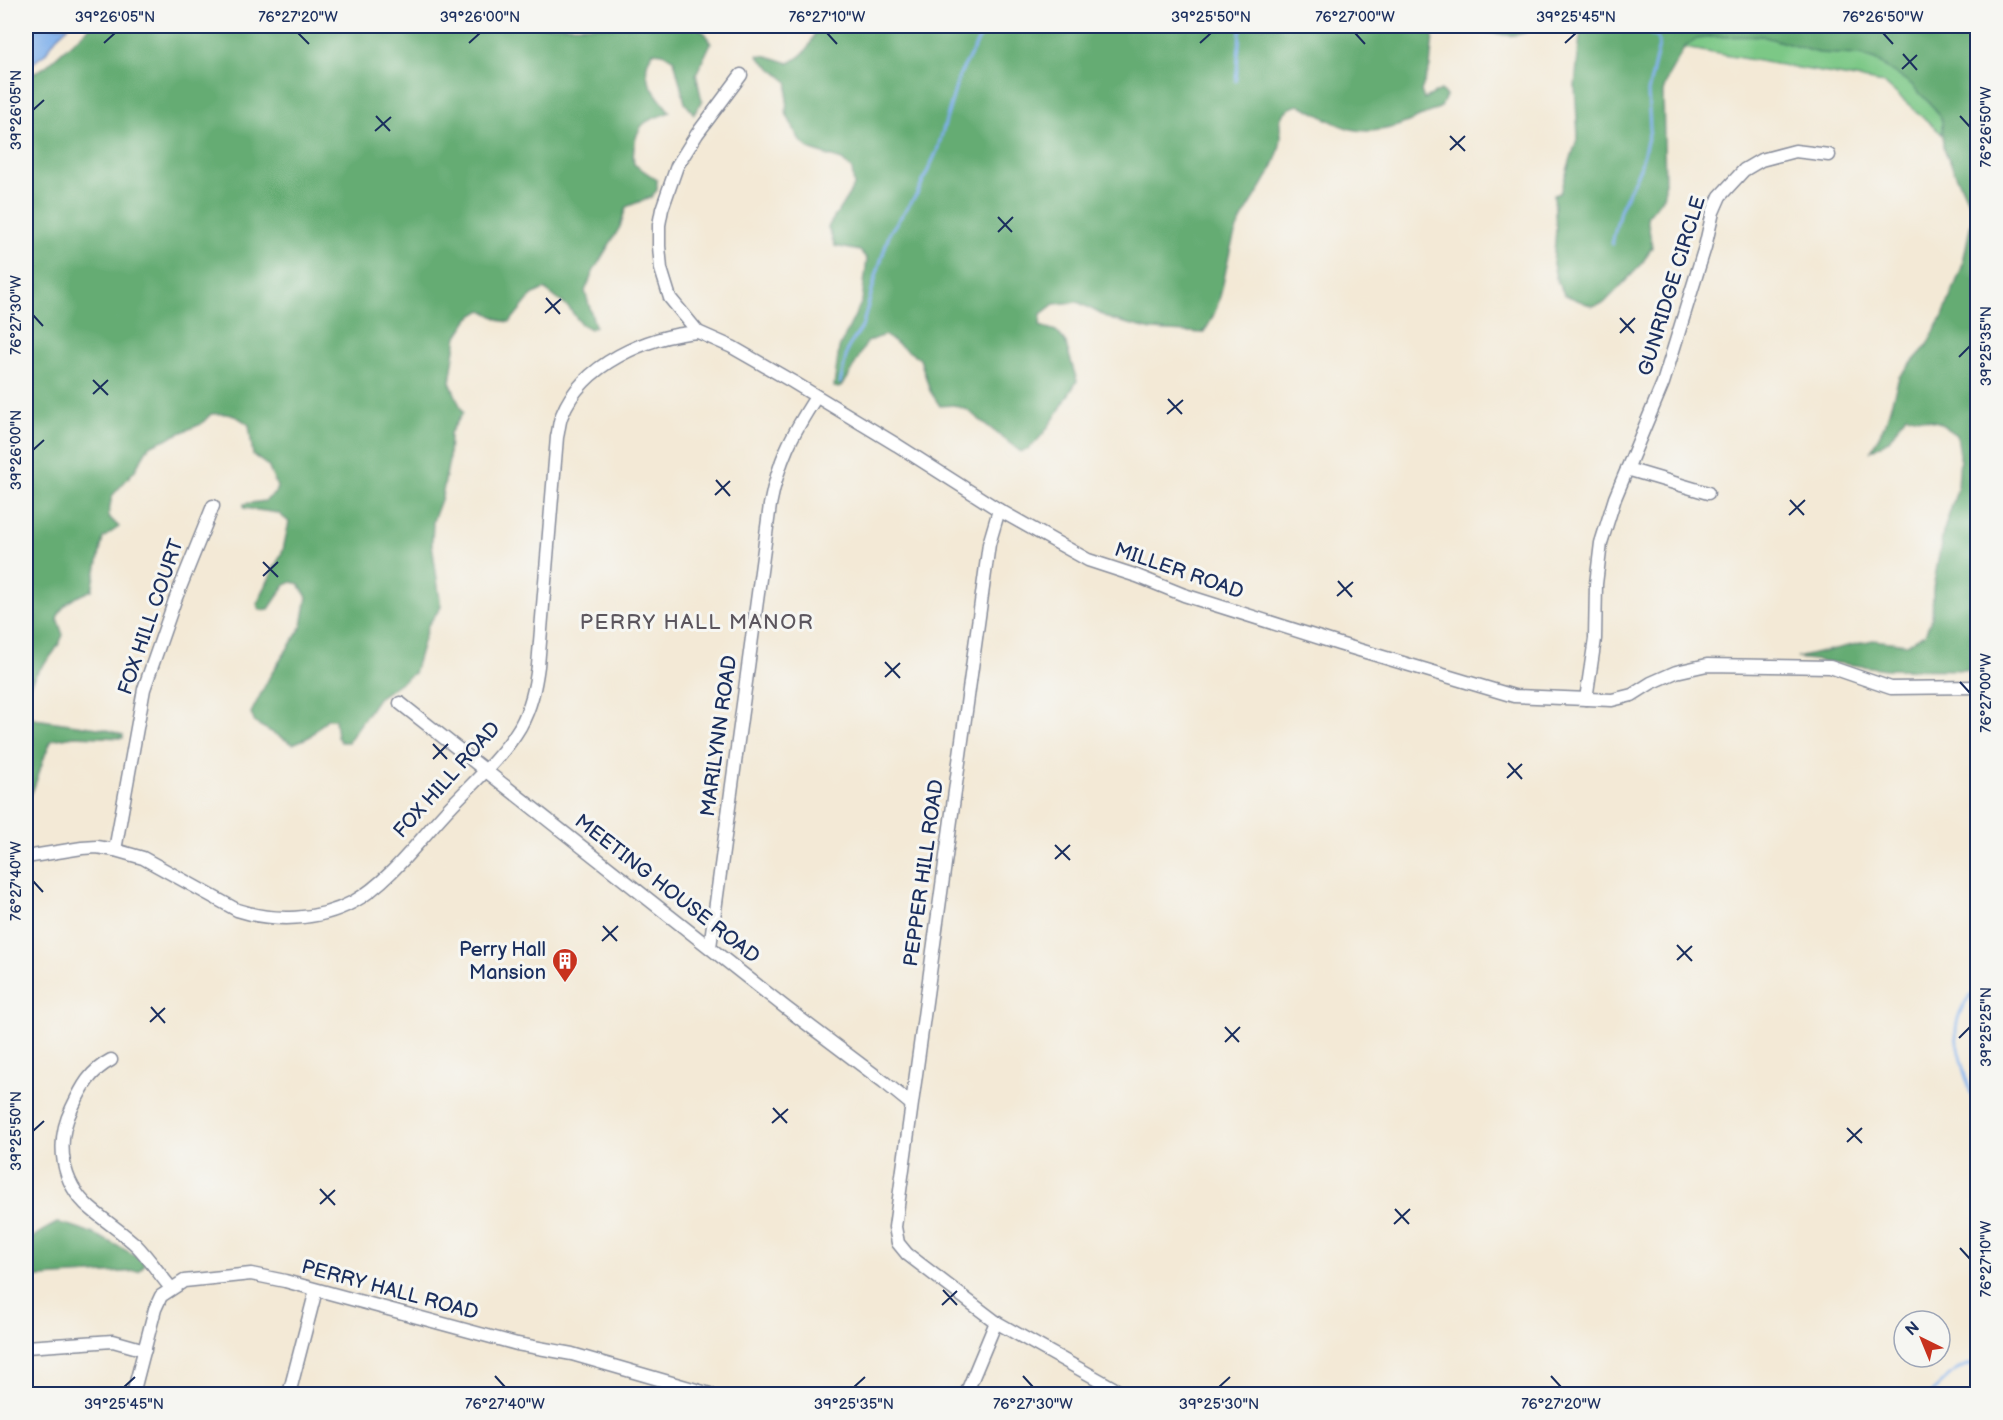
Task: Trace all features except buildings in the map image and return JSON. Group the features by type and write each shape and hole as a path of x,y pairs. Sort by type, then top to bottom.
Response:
{"street":[{"name":"MILLER ROAD","path":"741,75 697,134 677,166 659,225 661,269 670,298 698,332 732,347 906,450 999,510 1088,560 1184,595 1338,645 1514,696 1612,700 1632,695 1650,683 1676,672 1707,665 1821,667 1843,671 1891,688 1977,687"},
{"name":"GUNRIDGE CIRCLE","path":"1586,699 1595,639 1596,584 1601,543 1615,498 1663,383 1705,247 1713,212 1720,196 1744,170 1761,160 1795,151 1830,155"},
{"name":"FOX HILL ROAD","path":"26,857 82,848 97,847 115,850 143,858 222,902 252,915 288,918 311,916 340,908 366,893 402,859 485,771 518,730 529,711 534,692 546,581 557,437 561,416 571,397 593,373 614,358 665,338 682,333 698,332"},
{"name":"MARILYNN ROAD","path":"711,947 770,505 781,460 791,437 816,397"},
{"path":"1627,469 1708,493"},
{"name":"FOX HILL COURT","path":"115,850 144,689 175,600 213,506"},
{"name":"PEPPER HILL ROAD","path":"996,1322 918,1264 898,1243 896,1227 989,544 999,510"},
{"name":"MEETING HOUSE ROAD","path":"400,703 911,1104"},
{"path":"111,1060 97,1067 87,1079 71,1108 62,1133 63,1160 67,1176 80,1198 137,1246 171,1288 161,1296 155,1309 133,1395"},
{"name":"PERRY HALL ROAD","path":"171,1288 184,1281 251,1274 517,1344 573,1354 710,1395"},
{"path":"289,1395 316,1290"},
{"path":"966,1395 996,1322 1124,1395"},
{"path":"26,1347 113,1341 145,1350"}],"green space":[{"path":"91,26 695,26 706,34 711,43 696,74 702,101 694,114 685,103 674,60 663,53 653,52 648,60 647,76 650,84 670,112 642,126 635,141 633,159 634,164 657,180 657,190 651,197 626,207 620,227 594,270 585,291 595,326 590,329 581,324 569,308 544,289 532,295 510,322 502,321 482,310 469,318 457,336 450,382 463,413 450,433 449,460 442,497 433,521 432,544 441,607 428,625 414,673 378,698 348,742 341,742 337,737 335,719 327,719 309,737 293,744 255,723 251,713 270,676 302,626 307,597 299,584 292,582 285,585 269,609 260,610 257,604 283,550 289,522 278,513 244,508 244,504 265,501 275,493 277,487 268,466 253,455 249,425 231,415 211,414 201,424 149,446 135,470 112,496 108,516 119,527 103,538 92,590 71,600 63,607 57,618 63,635 51,656 37,672 28,690 29,716 35,719 105,729 123,735 123,738 74,736 52,740 26,803 26,78 45,67"},
{"path":"817,26 1437,26 1433,36 1430,67 1421,91 1424,99 1441,90 1446,96 1441,107 1398,126 1375,131 1345,127 1300,105 1285,112 1280,121 1281,139 1274,163 1237,229 1216,309 1203,333 1152,330 1110,319 1078,302 1054,304 1041,314 1040,326 1056,331 1065,341 1077,381 1044,432 1036,442 1021,452 967,410 954,405 940,406 930,391 920,359 884,335 867,342 847,379 839,388 834,387 839,348 862,301 867,259 860,251 835,246 828,227 854,186 852,169 842,160 811,150 800,141 786,113 788,82 758,55 789,63 801,56 808,48"},
{"path":"1480,26 1537,26 1518,35 1499,35 1485,32"},
{"path":"1581,26 1977,26 1977,670 1886,669 1797,658 1873,640 1907,644 1925,634 1932,617 1933,588 1943,533 1958,487 1960,455 1957,435 1938,422 1906,415 1889,440 1871,451 1886,422 1899,377 1925,348 1943,316 1962,267 1972,218 1970,205 1943,147 1942,120 1935,109 1911,84 1875,60 1860,55 1819,53 1762,36 1697,39 1685,47 1668,77 1663,92 1665,188 1663,197 1647,217 1652,247 1641,265 1604,303 1592,306 1565,295 1557,282 1553,264 1556,230 1554,195 1560,193 1578,136 1575,86"},
{"path":"1977,26 1966,155 1884,83 1672,46 1677,30"},
{"path":"57,1223 79,1228 100,1237 141,1258 145,1264 139,1271 26,1278 28,1243"}],"water":[{"path":"26,26 69,26 56,38 45,54 26,68"}],"waterway":[{"path":"840,383 848,348 862,327 890,232 917,194 937,151 959,76 986,26"},
{"path":"1236,81 1240,33 1243,26"},
{"path":"1612,244 1620,210 1640,168 1650,130 1648,92 1659,45 1657,37 1650,34 1651,26"},
{"path":"1978,989 1963,1007 1956,1030 1961,1060 1978,1114"},
{"path":"1930,1394 1957,1369 1978,1361"}],"place":[{"name":"Perry Hall Mansion","path":"565,984"}],"district":[{"name":"PERRY HALL MANOR","path":"697,622"}]}
